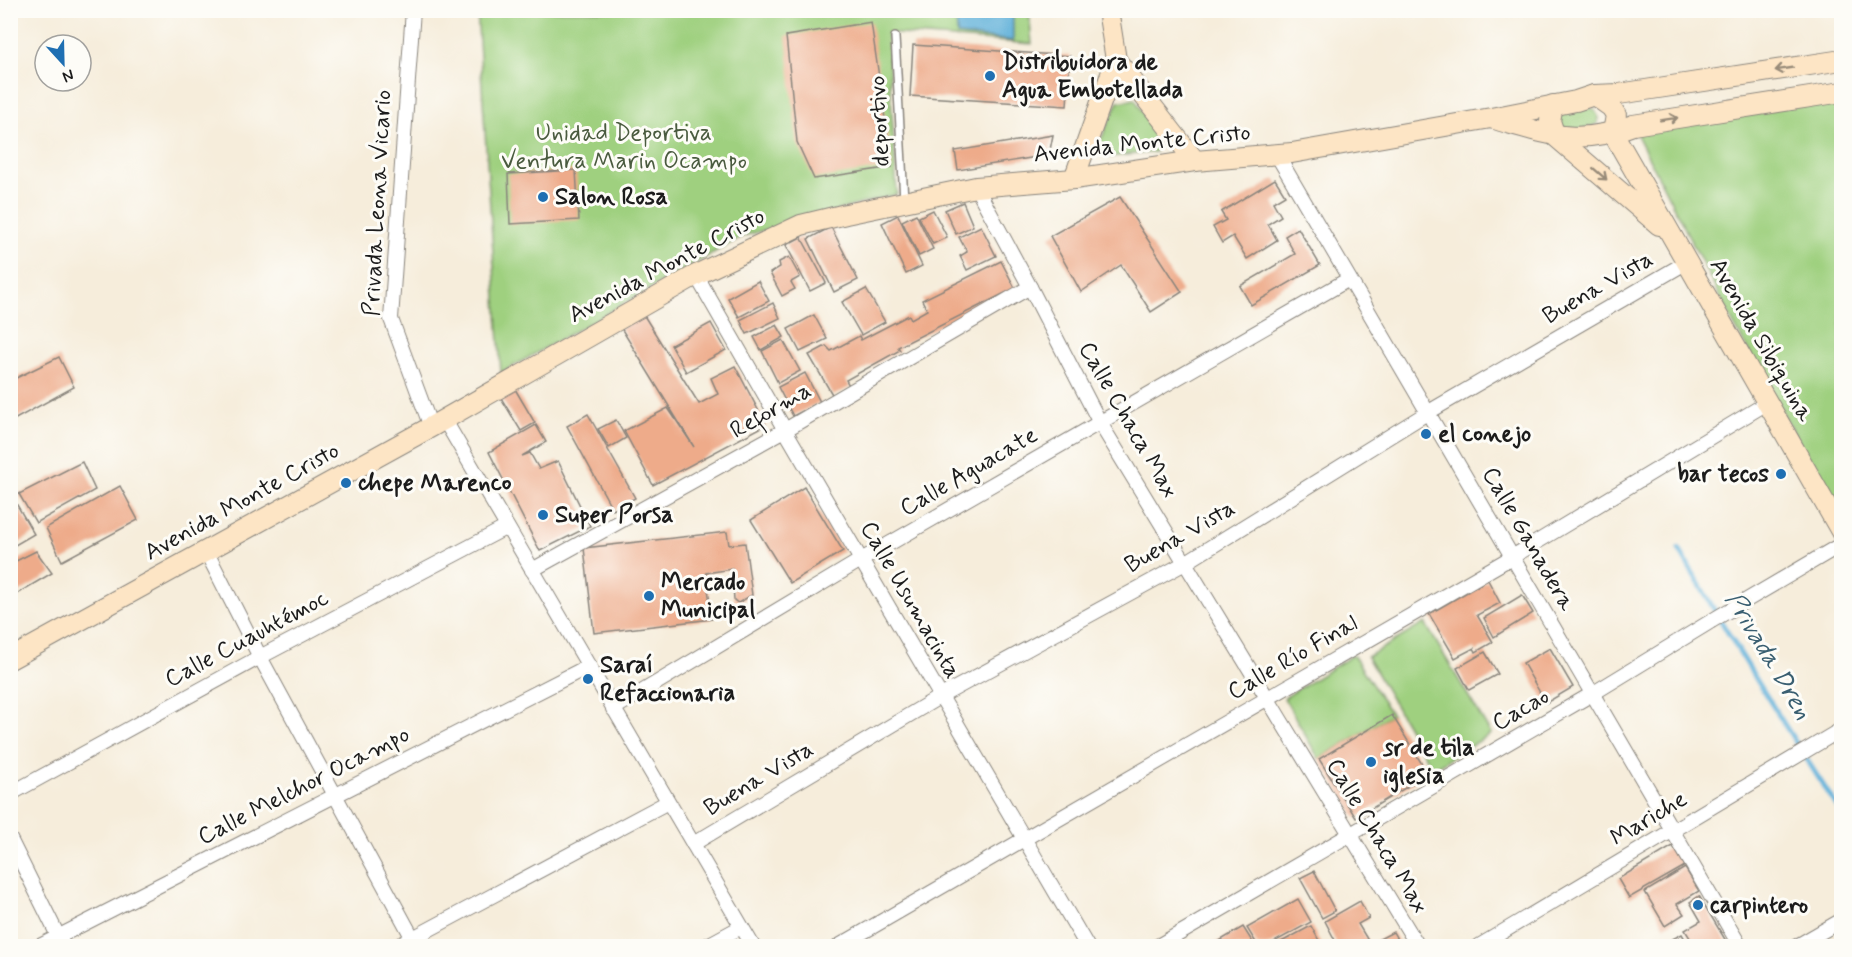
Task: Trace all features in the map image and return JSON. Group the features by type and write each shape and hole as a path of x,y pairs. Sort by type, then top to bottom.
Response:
{"main road":[{"path":"1074,178 1116,60 1108,10"},
{"path":"1116,60 1195,161"},
{"name":"Avenida Monte Cristo","path":"10,659 438,423 696,274 801,225 976,187 1074,178 1195,161 1277,154 1491,118 1576,101 1594,95 1619,94 1842,60"},
{"path":"1491,118 1555,136 1571,138 1613,133 1633,125 1842,92"},
{"path":"1594,95 1611,107 1616,115 1613,133"},
{"path":"1553,105 1550,121 1555,136"},
{"name":"Avenida Sibiquina","path":"1613,133 1842,533"},
{"name":"Avenida Sibiquina","path":"1555,136 1671,235"}],"street":[{"name":"Privada Leona Vicario","path":"413,10 391,319 438,423 507,527 753,946"},
{"name":"Calle Ganadera","path":"1277,154 1740,946"},
{"name":"Calle Chaca Max","path":"976,187 1100,423 1418,946"},
{"name":"Buena Vista","path":"693,844 941,696 1185,563 1427,413 1687,262"},
{"name":"Calle Usumacinta","path":"696,274 784,430 1087,946"},
{"name":"Calle Aguacate","path":"613,709 861,560 1349,279"},
{"name":"Reforma","path":"532,570 784,430 1030,287"},
{"name":"Calle Río Final","path":"839,946 1512,557 1767,403"},
{"name":"Calle Cuauhtémoc","path":"10,794 260,657 507,527"},
{"name":"Cacao","path":"1158,946 1592,694 1718,616 1842,544"},
{"path":"206,551 260,657 415,943"},
{"name":"Calle Melchor Ocampo","path":"40,946 61,941 335,795 589,666"},
{"name":"Mariche","path":"1479,946 1842,729"},
{"path":"398,946 415,943 668,802"},
{"path":"10,839 61,941"},
{"path":"1797,946 1842,920"},
{"path":"706,946 741,927"}],"lane":[{"name":"deportivo","path":"895,38 904,203"}],"green space":[{"name":"Unidad Deportiva Ventura Marin Ocampo","path":"477,11 1029,11 1032,44 887,33 897,194 743,236 501,373"},
{"path":"1841,98 1841,518 1733,323 1635,131"},
{"path":"1135,99 1157,139 1155,152 1108,157 1099,144 1118,102"},
{"path":"1575,107 1594,109 1599,118 1597,124 1578,131 1553,127 1561,110"},
{"path":"1425,623 1491,734 1432,769 1367,657"},
{"path":"1353,655 1392,715 1319,759 1284,698"}],"water":[{"path":"956,11 1013,11 1013,41 957,35"}],"building":[{"path":"871,22 892,167 814,179 797,142 786,36"},
{"name":"Distribuidora de Agua Embotellada","path":"913,45 1070,56 1067,106 910,96"},
{"path":"1053,135 1049,155 958,170 955,151"},
{"name":"Salon Rosa","path":"576,170 579,220 510,224 508,174"},
{"path":"1275,179 1285,195 1273,202 1281,216 1268,224 1277,240 1247,259 1233,236 1222,243 1213,227 1226,220 1221,212"},
{"path":"1120,197 1182,292 1151,312 1121,265 1081,292 1050,236"},
{"path":"963,202 973,226 956,234 945,210"},
{"path":"933,210 947,237 933,244 919,217"},
{"path":"916,214 933,249 919,256 902,221"},
{"path":"898,215 922,266 906,274 882,223"},
{"path":"981,226 996,256 967,270 960,256 967,252 959,237"},
{"path":"831,227 858,280 834,292 808,239"},
{"path":"1298,228 1320,265 1251,305 1240,286 1295,254 1285,236"},
{"path":"801,237 826,283 810,291 786,245"},
{"path":"789,257 800,277 791,282 795,289 782,296 770,273 780,267 779,262"},
{"path":"1001,261 1015,288 898,347 900,350 846,380 850,387 833,396 809,355 826,346 831,351 859,336 861,340 909,315 911,319 927,310 922,300"},
{"path":"758,281 769,301 739,317 728,298"},
{"path":"866,289 885,322 861,335 842,302"},
{"path":"773,303 780,318 747,334 740,320"},
{"path":"643,314 699,404 718,394 711,378 735,366 766,425 653,485 624,431 668,408 694,447 621,328"},
{"path":"814,315 827,339 800,352 788,329"},
{"path":"711,323 726,350 686,372 671,345"},
{"path":"777,325 784,337 761,350 754,337"},
{"path":"783,340 800,371 778,383 762,351"},
{"path":"59,357 74,387 10,422 10,381"},
{"path":"805,373 820,402 793,416 778,387"},
{"path":"515,389 535,423 521,431 501,398"},
{"path":"588,414 635,498 613,510 567,426"},
{"path":"616,420 626,438 609,448 598,429"},
{"path":"536,425 546,442 522,456 530,453 539,469 558,461 590,526 540,551 489,452"},
{"path":"82,462 95,490 36,523 19,494"},
{"path":"120,486 138,520 62,561 46,528"},
{"path":"804,487 843,551 790,583 751,520"},
{"path":"10,493 34,534 10,548"},
{"name":"Mercado Municipal","path":"727,532 729,545 745,543 752,595 738,603 734,600 732,569 706,573 712,619 594,633 584,548"},
{"path":"36,551 52,573 13,596 10,594 10,564"},
{"path":"1488,580 1500,603 1477,615 1493,642 1476,652 1474,648 1455,658 1429,614"},
{"path":"1522,595 1533,613 1494,637 1484,618"},
{"path":"1550,648 1573,687 1546,703 1523,663"},
{"path":"1485,652 1498,674 1469,690 1457,668"},
{"path":"1392,715 1428,774 1356,818 1319,759"},
{"path":"1673,846 1685,866 1629,898 1618,879"},
{"path":"1685,868 1699,891 1677,904 1684,914 1665,926 1645,892"},
{"path":"1314,871 1335,911 1322,918 1300,878"},
{"path":"1699,896 1729,946 1695,946 1685,930 1701,921 1690,902"},
{"path":"1298,899 1311,922 1267,946 1258,946 1247,928"},
{"path":"1360,901 1369,918 1358,924 1370,944 1393,932 1401,946 1338,946 1325,921"},
{"path":"1311,926 1322,946 1274,946"},
{"path":"1243,927 1255,946 1211,946"},
{"path":"1682,934 1689,946 1659,946"}],"waterway":[{"name":"Privada Dren","path":"1679,549 1758,683 1842,814"}],"place":[{"name":"Distribuidora de Agua Embotellada","path":"990,76"},
{"name":"Salon Rosa","path":"543,197"},
{"name":"el conejo","path":"1426,434"},
{"name":"bar tecos","path":"1781,474"},
{"name":"chepe Marenco","path":"346,483"},
{"name":"Super Porsa","path":"543,515"},
{"name":"Mercado Municipal","path":"649,596"},
{"name":"Saraí Refaccionaria","path":"588,679"},
{"name":"sr de tila iglesia","path":"1371,762"},
{"name":"carpintero","path":"1698,905"}]}
